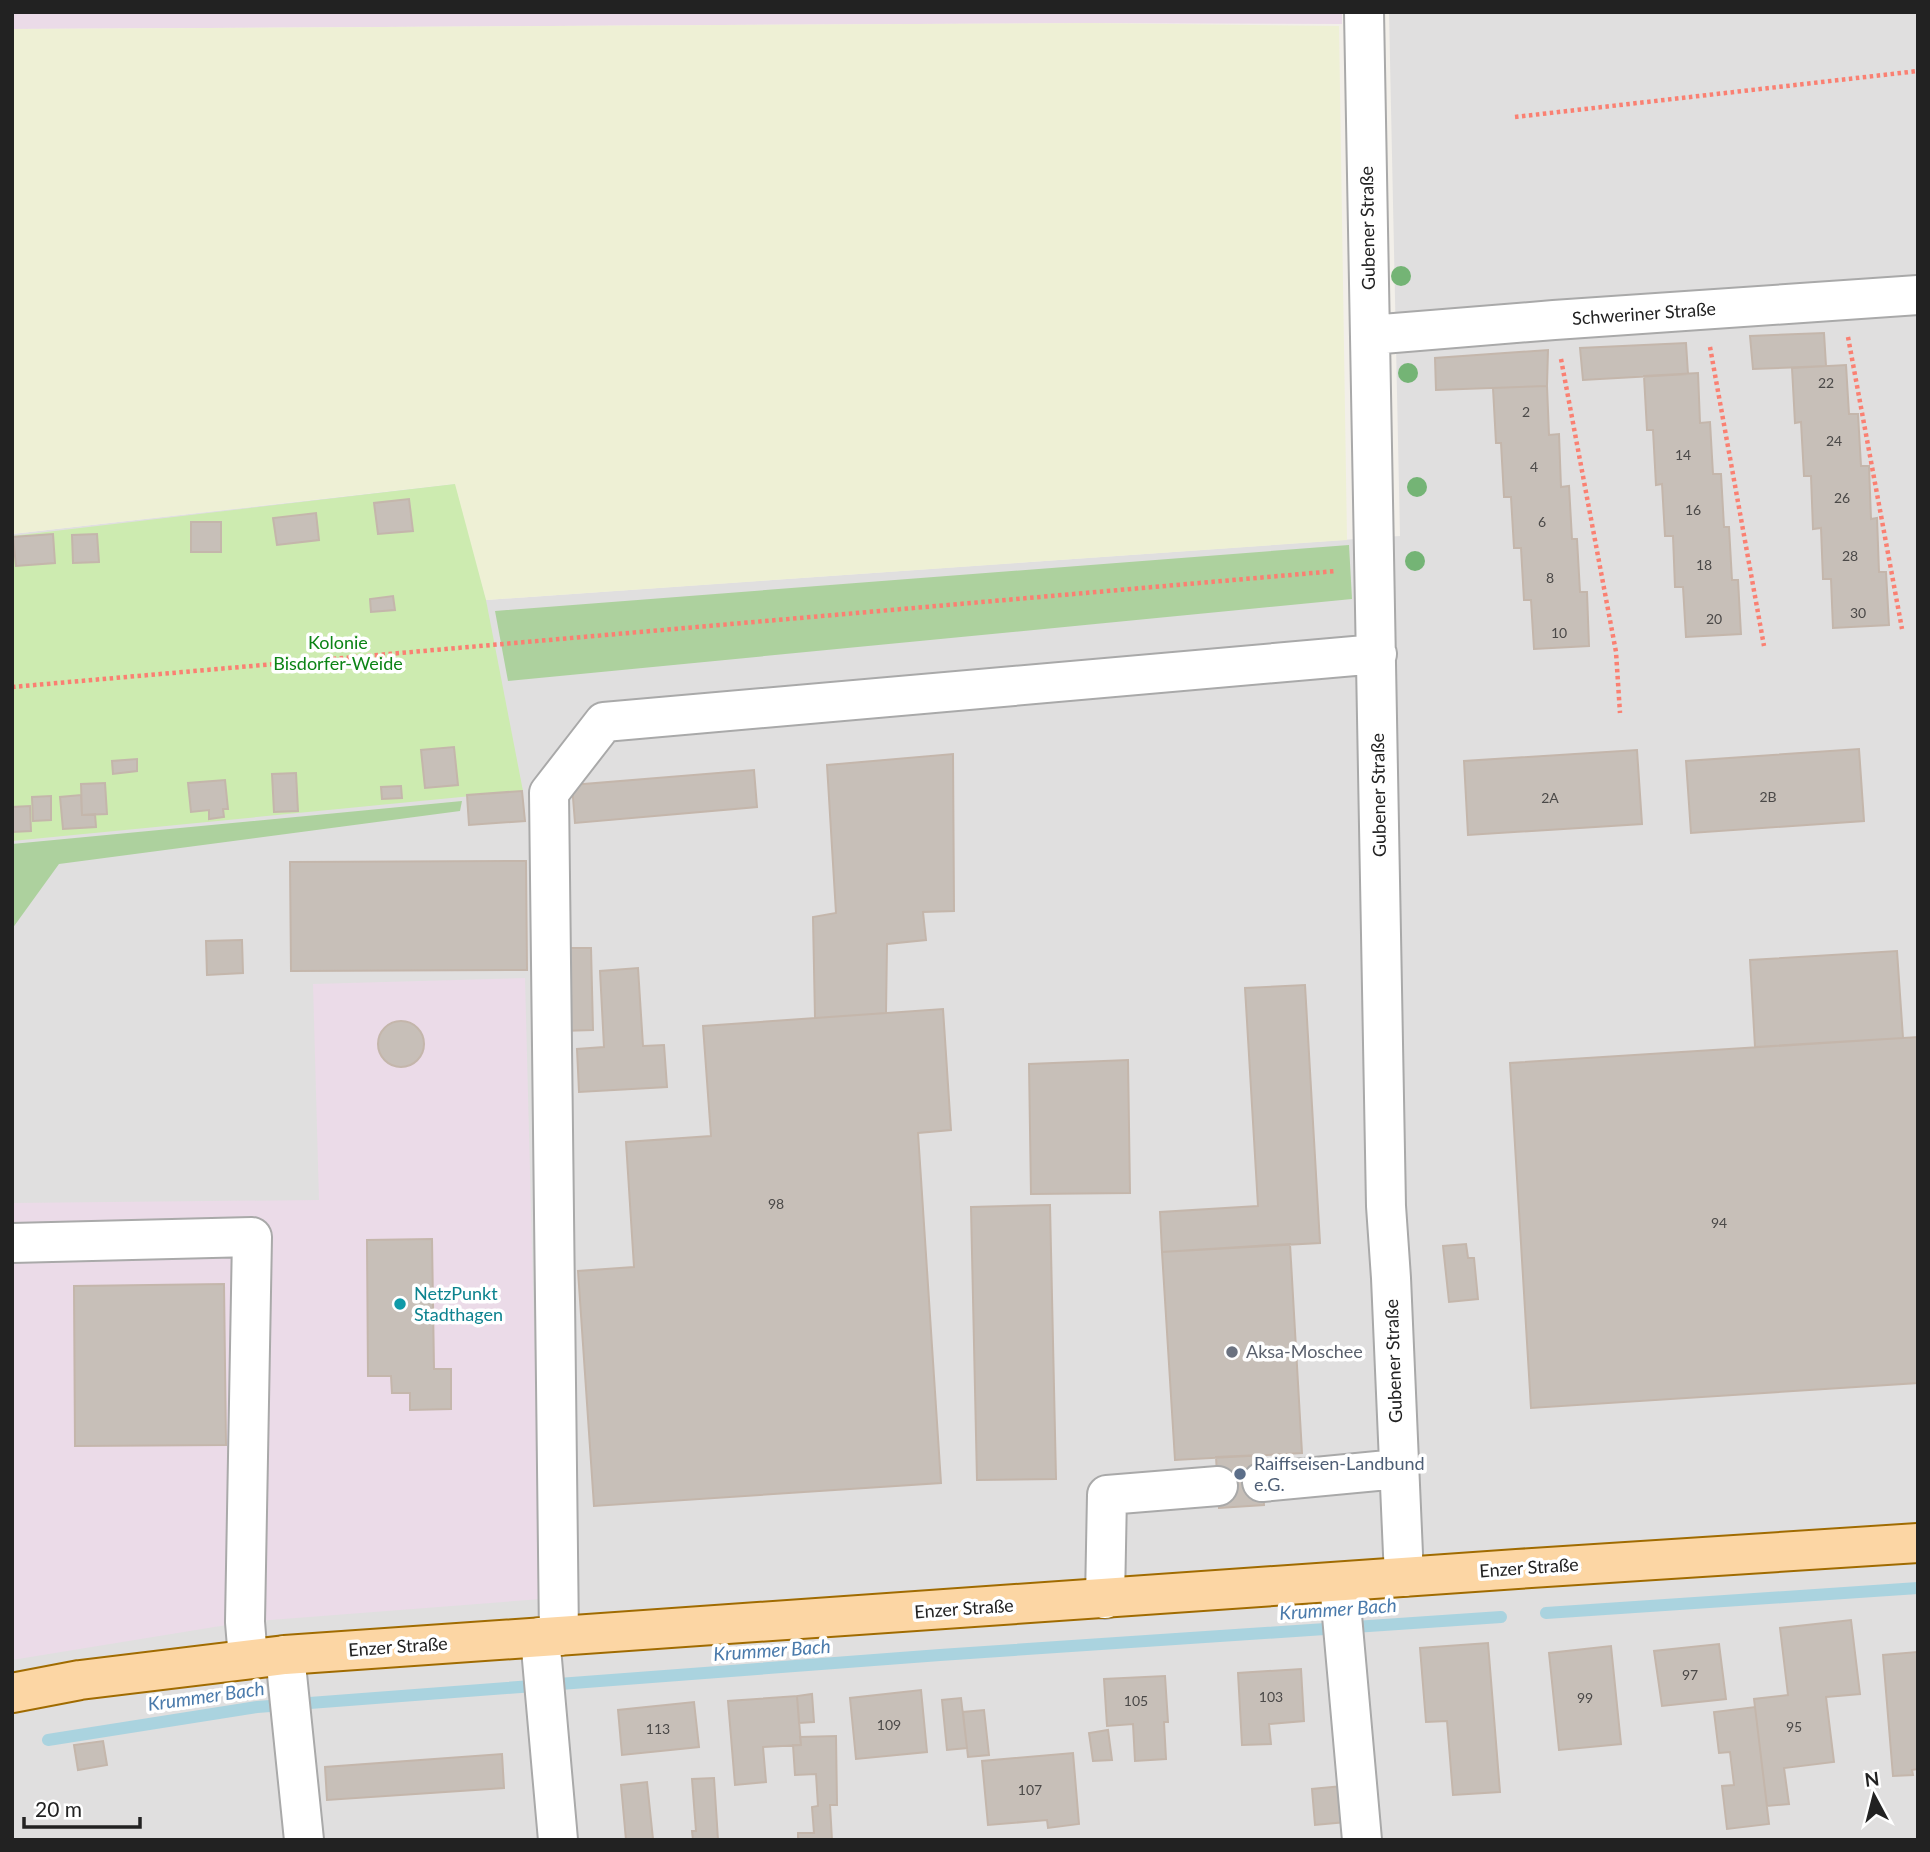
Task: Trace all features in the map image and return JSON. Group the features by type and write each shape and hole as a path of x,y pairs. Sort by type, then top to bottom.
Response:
{"main road":[{"name":"Enzer Straße","path":"12,1693 80,1680 266,1657 547,1660 1105,1599 1918,1543"}],"street":[{"name":"Gubener Straße","path":"1364,12 1386,1206 1404,1577"},
{"name":"Schweriner Straße","path":"1370,335 1918,295"},
{"path":"558,1840 547,1660 549,793 604,722 1377,654"},
{"path":"12,1243 252,1237 245,1622 289,1703 304,1840"},
{"path":"1262,1482 1398,1469"},
{"path":"1105,1599 1107,1495 1218,1486"},
{"path":"1339,1582 1362,1840"}],"path":[{"path":"1515,117 1918,71"},
{"path":"1840,300 1902,629"},
{"path":"1704,310 1764,646"},
{"path":"1554,320 1616,652 1620,713"},
{"path":"12,687 1375,568"}],"shaded area":[{"path":"12,12 1342,12 1342,24 12,29"},
{"path":"1389,12 1918,12 1918,1840 12,1840 12,534 455,484 486,600 1400,536"},
{"path":"525,978 541,1599 245,1622 12,1660 12,1203 319,1200 313,984"}],"green space":[{"path":"1089,23 1339,26 1347,540 486,600 454,484 12,534 12,29"},
{"name":"Kolonie Bisdorfer-Weide","path":"455,484 486,600 523,791 12,841 12,536"},
{"path":"1349,545 1352,599 508,681 495,611"},
{"path":"462,801 460,811 59,864 12,929 12,844"}],"building":[{"path":"1824,333 1826,366 1753,369 1750,336"},
{"path":"1686,343 1688,374 1583,380 1580,348"},
{"path":"1548,350 1547,386 1436,390 1435,358"},
{"path":"1846,365 1849,414 1858,414 1861,466 1869,466 1871,519 1877,518 1879,572 1886,572 1889,625 1833,628 1831,579 1823,579 1821,528 1813,529 1811,476 1804,476 1801,422 1795,423 1792,368"},
{"path":"1698,373 1700,423 1710,422 1713,474 1721,474 1724,527 1729,527 1732,580 1738,580 1741,634 1686,637 1683,587 1675,587 1673,536 1665,536 1662,484 1656,485 1653,430 1647,430 1644,376"},
{"path":"1547,386 1549,435 1559,434 1561,487 1569,486 1572,539 1577,539 1580,592 1587,592 1589,646 1534,649 1531,600 1524,600 1521,548 1514,548 1511,497 1504,497 1501,443 1496,443 1493,388"},
{"path":"409,499 413,531 378,534 374,503"},
{"path":"316,513 319,540 277,545 273,518"},
{"path":"191,522 221,522 221,552 191,552"},
{"path":"53,534 55,563 16,566 13,537"},
{"path":"97,534 99,562 73,563 72,535"},
{"path":"393,596 395,610 371,612 370,599"},
{"path":"454,747 458,785 425,788 421,750"},
{"path":"1859,749 1864,821 1691,833 1686,761"},
{"path":"1637,750 1642,824 1468,835 1464,761"},
{"path":"953,754 954,911 923,912 926,940 887,944 886,1013 815,1018 813,917 836,913 827,765"},
{"path":"137,759 137,771 113,774 112,761"},
{"path":"754,770 757,807 575,823 572,785"},
{"path":"296,773 298,811 274,812 272,774"},
{"path":"225,780 228,809 223,809 224,817 209,819 209,810 191,812 188,783"},
{"path":"105,783 107,814 82,815 81,784"},
{"path":"401,786 402,798 382,799 381,787"},
{"path":"522,791 525,821 469,825 467,795"},
{"path":"81,795 82,815 95,814 96,827 63,829 60,797"},
{"path":"51,796 51,820 33,821 32,797"},
{"path":"30,806 31,831 12,832 12,807"},
{"path":"526,861 527,970 291,971 290,862"},
{"path":"242,940 243,973 207,975 206,941"},
{"path":"558,948 591,948 593,1030 561,1031"},
{"path":"1897,951 1903,1038 1755,1047 1750,960"},
{"path":"638,968 643,1046 664,1045 667,1087 579,1092 577,1049 604,1047 600,971"},
{"path":"1305,985 1320,1243 1162,1252 1160,1212 1258,1206 1245,988"},
{"path":"943,1009 951,1130 918,1133 941,1483 594,1506 578,1271 634,1267 626,1142 711,1136 703,1026"},
{"path":"401,1021 417,1028 424,1044 417,1060 401,1067 385,1060 378,1044 385,1028"},
{"path":"1918,1037 1918,1383 1531,1408 1510,1063"},
{"path":"1128,1060 1130,1193 1031,1194 1029,1064"},
{"path":"1050,1205 1056,1479 977,1480 971,1207"},
{"name":"NetzPunkt Stadthagen","path":"432,1239 434,1369 451,1369 451,1409 410,1410 410,1393 392,1393 391,1376 368,1376 367,1240"},
{"name":"Aksa-Moschee","path":"1290,1244 1302,1453 1175,1460 1162,1252"},
{"path":"1466,1244 1468,1258 1474,1258 1478,1299 1449,1302 1443,1246"},
{"path":"224,1284 226,1445 75,1446 74,1286"},
{"path":"1261,1455 1264,1505 1219,1508 1216,1457"},
{"path":"1851,1620 1860,1694 1826,1697 1834,1762 1784,1768 1789,1804 1767,1806 1754,1699 1788,1695 1780,1628"},
{"path":"1488,1643 1500,1792 1453,1795 1447,1721 1426,1722 1420,1648"},
{"path":"1719,1644 1726,1699 1662,1706 1654,1651"},
{"path":"1611,1646 1621,1744 1559,1750 1549,1653"},
{"path":"1917,1652 1918,1769 1912,1770 1913,1775 1893,1776 1883,1655"},
{"path":"1301,1669 1304,1721 1269,1724 1271,1744 1242,1745 1238,1673"},
{"path":"1165,1676 1168,1722 1164,1722 1166,1759 1135,1761 1133,1724 1107,1726 1104,1679"},
{"path":"921,1690 927,1752 856,1759 850,1698"},
{"path":"812,1694 814,1722 799,1723 797,1696"},
{"path":"797,1696 801,1745 763,1747 766,1782 735,1785 728,1701"},
{"path":"961,1698 967,1748 947,1750 942,1700"},
{"path":"694,1702 699,1747 622,1755 618,1710"},
{"path":"1755,1707 1769,1824 1727,1829 1722,1786 1734,1785 1730,1752 1719,1753 1714,1712"},
{"path":"984,1710 989,1755 968,1757 963,1712"},
{"path":"1108,1730 1112,1760 1093,1761 1089,1733"},
{"path":"836,1736 837,1805 830,1805 832,1840 798,1840 798,1833 814,1833 812,1807 818,1806 816,1774 795,1775 793,1745 801,1745 800,1737"},
{"path":"103,1741 107,1765 78,1770 74,1745"},
{"path":"1073,1753 1079,1824 1048,1828 1047,1820 988,1825 982,1761"},
{"path":"502,1754 504,1788 327,1800 325,1767"},
{"path":"714,1778 718,1840 693,1840 692,1831 696,1831 692,1779"},
{"path":"647,1782 653,1839 626,1840 621,1785"},
{"path":"1342,1786 1346,1822 1315,1825 1312,1789"}],"waterway":[{"name":"Krummer Bach","path":"1546,1613 1918,1588"},
{"name":"Krummer Bach","path":"48,1740 257,1707 940,1655 1501,1617"}],"place":[{"name":"NetzPunkt Stadthagen","path":"400,1304"},
{"name":"Aksa-Moschee","path":"1232,1352"},
{"name":"Raiffseisen-Landbund e.G.","path":"1240,1474"}]}
